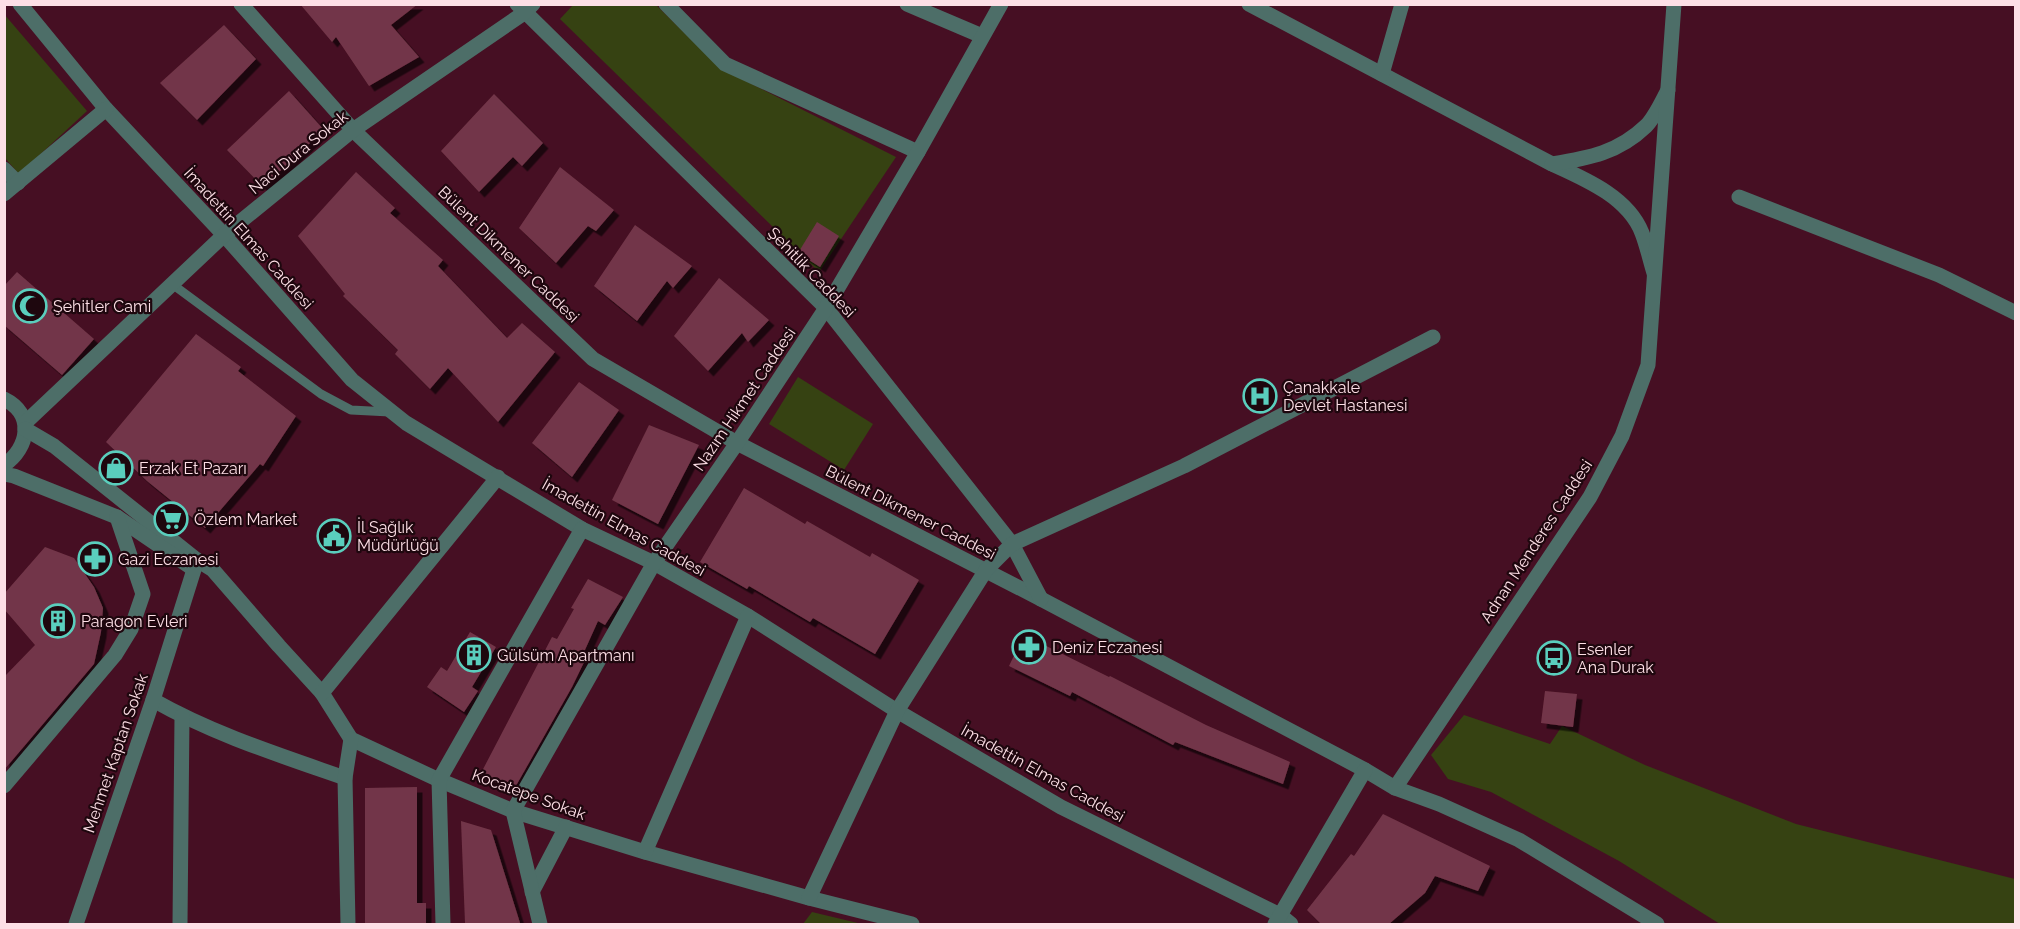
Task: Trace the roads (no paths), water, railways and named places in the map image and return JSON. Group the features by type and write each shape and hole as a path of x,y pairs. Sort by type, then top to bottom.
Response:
{"street":[{"name":"İmadettin Elmas Caddesi","path":"20,4 106,109 224,235 352,380 406,423 582,529 654,563 748,616 897,711 1062,807 1282,921"},
{"name":"Bülent Dikmener Caddesi","path":"241,4 352,130 593,359 737,442 986,570 1395,788 1439,804 1519,840 1657,924"},
{"path":"666,4 725,64 918,152"},
{"path":"907,4 982,36"},
{"name":"Nazım Hikmet Caddesi","path":"513,811 654,563 826,308 918,152 1001,4"},
{"path":"1249,4 1552,164 1588,180 1620,202 1642,231 1656,278"},
{"path":"1382,74 1402,4"},
{"name":"Adnan Menderes Caddesi","path":"1395,788 1590,496 1622,436 1648,364 1674,4"},
{"name":"Naci Dura Sokak","path":"25,426 224,235 352,130 524,7"},
{"name":"Şehitlik Caddesi","path":"524,7 826,308 1012,544 1041,599"},
{"path":"1552,164 1596,156 1622,144 1647,124 1668,90"},
{"path":"4,194 106,109"},
{"path":"4,169 18,183"},
{"path":"1739,197 1939,274 2016,313"},
{"path":"809,898 897,711 986,570 1012,544 1184,466 1433,337"},
{"path":"4,465 14,459 25,440 25,426 16,407 6,397"},
{"path":"25,426 54,446 195,564"},
{"path":"4,474 117,517 195,564 213,570 322,693 351,739 345,778 348,924"},
{"path":"322,693 498,477"},
{"path":"4,786 115,655 131,628 143,594 117,517"},
{"path":"443,924 439,780 582,529"},
{"name":"Mehmet Kaptan Sokak","path":"76,924 153,700 195,564"},
{"path":"645,852 748,616"},
{"path":"153,700 182,716 266,751 345,778"},
{"path":"180,924 182,716"},
{"name":"Kocatepe Sokak","path":"351,739 513,811 645,852 912,924"},
{"path":"1282,921 1365,770"},
{"path":"513,811 540,924"},
{"path":"532,892 566,827"}],"lane":[{"path":"172,284 321,394 351,410 392,412"}],"place":[{"name":"Şehitler Cami","path":"30,306"},
{"name":"Çanakkale Devlet Hastanesi","path":"1260,396"},
{"name":"Erzak Et Pazarı","path":"116,468"},
{"name":"Özlem Market","path":"171,519"},
{"name":"İl Sağlık Müdürlüğü","path":"334,536"},
{"name":"Gazi Eczanesi","path":"95,559"},
{"name":"Paragon Evleri","path":"58,621"},
{"name":"Deniz Eczanesi","path":"1029,647"},
{"name":"Gülsüm Apartmanı","path":"474,655"},
{"name":"Esenler Ana Durak","path":"1554,658"}]}
